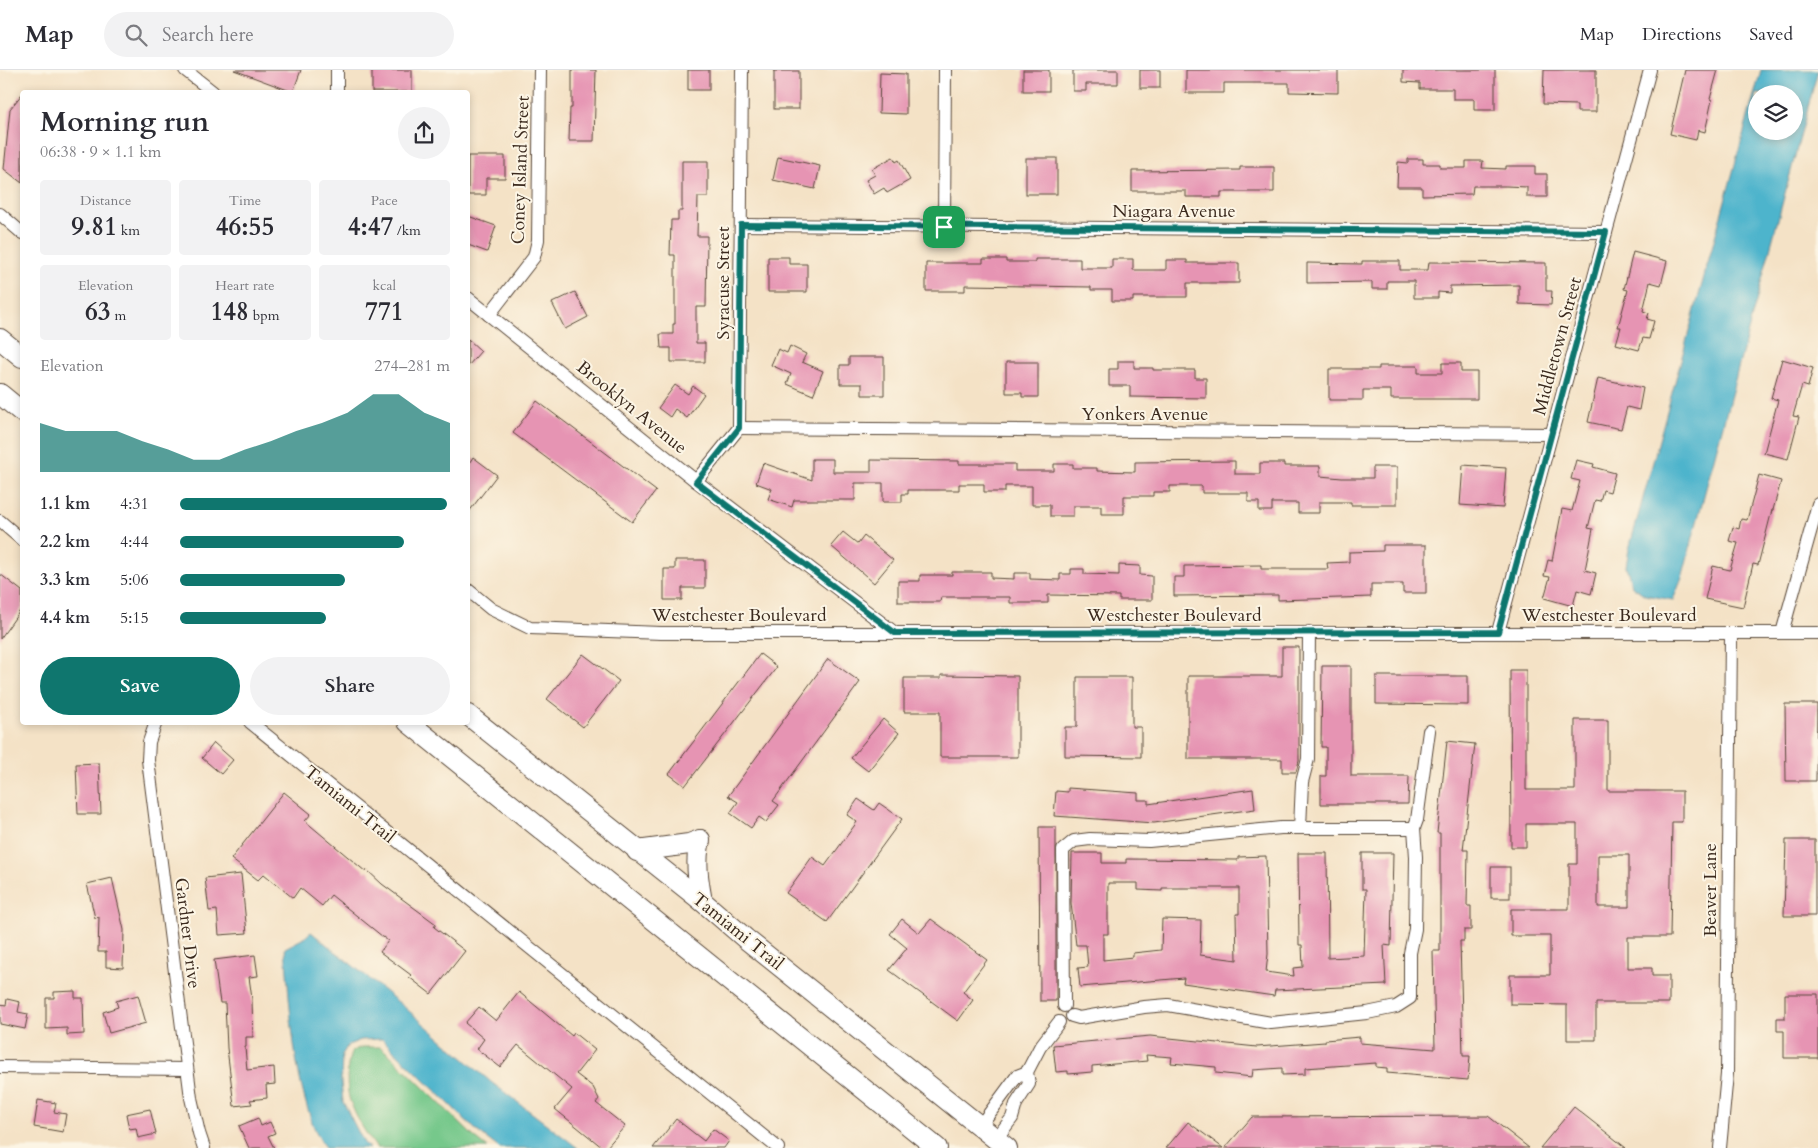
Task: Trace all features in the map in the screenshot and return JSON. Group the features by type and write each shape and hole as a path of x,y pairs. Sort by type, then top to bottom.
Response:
{"main road":[{"path":"0,339 20,355"},
{"path":"0,394 20,410"},
{"name":"Tamiami Trail","path":"470,717 702,901 746,939 1001,1144"},
{"path":"412,725 937,1148"},
{"path":"637,851 664,849 700,840 697,879 702,901"}],"street":[{"path":"185,70 210,90"},
{"path":"337,70 337,90"},
{"name":"Coney Island Street","path":"489,315 534,257 538,240 540,70"},
{"name":"Syracuse Street","path":"739,428 742,70"},
{"path":"944,227 945,70"},
{"name":"Middletown Street","path":"1498,632 1650,70"},
{"path":"0,214 20,231"},
{"name":"Niagara Avenue","path":"741,225 1606,232"},
{"name":"Brooklyn Avenue","path":"470,300 696,482 895,633"},
{"path":"696,482 739,428"},
{"name":"Yonkers Avenue","path":"739,428 1551,434"},
{"path":"1782,633 1818,504"},
{"path":"0,521 20,538"},
{"name":"Westchester Boulevard","path":"470,592 491,609 530,628 661,633 1818,633"},
{"path":"1300,828 1302,782 1308,758 1310,632"},
{"name":"Beaver Lane","path":"1720,1148 1727,1074 1730,633"},
{"name":"Gardner Drive","path":"155,725 149,742 148,760 187,1069 194,1116 204,1148"},
{"name":"Tamiami Trail","path":"254,725 778,1148"},
{"path":"1068,1011 1079,1018 1168,1005 1271,1023 1367,1013 1396,1007 1410,998 1410,953 1415,929 1416,857 1414,828 1429,731"},
{"path":"1001,1144 1016,1104 1029,1084 1027,1072 1040,1047 1059,1022 1067,1023 1063,850 1074,842 1090,839 1148,841 1281,828 1414,828"},
{"path":"0,1067 187,1069"},
{"path":"980,1126 1017,1076 1027,1072"}],"green space":[{"path":"362,1047 380,1047 389,1054 473,1136 488,1148 377,1148 352,1107 348,1090 347,1076 350,1056 352,1051"}],"water":[{"path":"1761,70 1818,70 1803,126 1803,85 1757,85"},
{"path":"1748,117 1748,140 1799,140 1682,578 1673,600 1645,595 1632,586 1626,566 1629,549"},
{"path":"311,932 402,1005 491,1082 578,1148 499,1148 477,1131 382,1039 361,1040 348,1045 342,1055 341,1081 343,1102 364,1143 369,1148 325,1148 311,1120 299,1075 295,1054 285,948"}],"building":[{"path":"234,70 301,70 294,90 288,90"},
{"path":"372,70 412,70 412,90 372,90"},
{"path":"572,70 596,70 594,141 569,141 570,108 572,108"},
{"path":"688,70 709,70 709,90 688,90"},
{"path":"1023,70 1049,70 1049,91 1023,91"},
{"path":"1073,70 1118,70 1118,84 1086,84 1086,91 1073,91"},
{"path":"1140,70 1160,70 1160,88 1140,88"},
{"path":"1186,70 1338,70 1338,93 1289,92 1289,83 1224,83 1224,93 1186,93"},
{"path":"1403,70 1495,70 1495,110 1474,110 1474,99 1453,99 1453,89 1420,89 1420,83 1403,82"},
{"path":"1544,70 1596,70 1596,112 1577,112 1577,105 1543,104"},
{"path":"1685,70 1718,70 1710,99 1712,100 1705,132 1698,130 1696,140 1670,134"},
{"path":"774,71 799,71 799,109 774,109"},
{"path":"880,73 906,74 906,114 879,113"},
{"path":"20,96 20,181 4,169 10,109"},
{"path":"470,156 505,156 505,178 486,178 486,195 470,195"},
{"path":"778,157 820,166 815,189 773,180"},
{"path":"893,157 896,162 899,160 910,180 887,193 884,188 874,194 866,180 875,175 872,169"},
{"path":"1026,158 1057,158 1057,194 1026,194"},
{"path":"1408,159 1423,159 1423,164 1440,164 1440,168 1466,168 1466,161 1483,161 1482,168 1506,169 1506,166 1535,166 1535,174 1547,174 1547,197 1527,197 1527,187 1506,186 1473,186 1472,194 1422,195 1422,187 1397,187 1398,162 1408,163"},
{"path":"682,161 708,161 708,197 698,197 697,236 707,236 706,307 696,307 696,343 705,343 705,362 671,362 671,348 661,348 660,334 673,334 673,324 675,324 675,255 670,255 671,220 678,220 678,211 682,211"},
{"path":"1240,167 1274,167 1274,192 1221,192 1221,197 1186,197 1186,191 1132,191 1132,171 1240,170"},
{"path":"470,217 496,226 487,252 470,246"},
{"path":"1633,252 1667,261 1661,285 1650,282 1643,311 1649,313 1647,319 1654,321 1649,339 1643,338 1639,350 1616,344 1621,327 1618,327 1628,290 1624,289"},
{"path":"768,257 789,257 789,264 807,264 807,292 768,292"},
{"path":"983,259 1006,259 1006,262 1035,262 1035,259 1080,259 1080,268 1112,268 1112,259 1133,259 1133,270 1166,270 1166,260 1187,260 1187,263 1239,263 1239,283 1187,283 1187,297 1133,297 1133,301 1112,301 1112,290 1091,290 1091,287 965,285 965,291 926,291 926,263 983,263"},
{"path":"1362,261 1400,261 1400,270 1428,270 1429,262 1546,263 1546,291 1552,291 1551,305 1519,304 1519,285 1450,286 1450,293 1438,292 1438,298 1414,298 1414,281 1387,281 1387,289 1372,289 1372,282 1307,283 1307,263 1362,264"},
{"path":"575,292 588,317 565,329 552,303"},
{"path":"470,341 481,351 470,364"},
{"path":"790,346 806,354 802,362 823,371 813,395 787,384 791,374 771,365 778,349 787,353"},
{"path":"849,357 884,357 884,395 862,395 862,384 840,384 840,365 849,365"},
{"path":"1782,359 1813,368 1808,387 1802,385 1793,416 1799,417 1788,459 1764,453 1778,400 1771,398"},
{"path":"1118,361 1134,361 1134,368 1195,370 1195,378 1206,378 1206,398 1130,397 1130,386 1109,386 1109,369 1118,369"},
{"path":"1006,362 1038,362 1038,397 1022,397 1022,393 1006,393"},
{"path":"1442,363 1461,363 1461,372 1477,372 1477,399 1391,399 1391,390 1363,390 1363,400 1329,400 1329,369 1379,369 1379,366 1418,366 1418,373 1442,373"},
{"path":"1598,378 1643,388 1639,410 1627,407 1621,429 1588,422"},
{"path":"675,385 688,394 693,386 704,394 687,418 675,409 670,417 658,408"},
{"path":"537,401 656,491 632,522 513,433"},
{"path":"473,457 497,475 470,510 470,462"},
{"path":"812,459 833,459 833,472 871,472 871,460 959,461 959,464 1015,464 1015,471 1054,471 1054,464 1073,464 1073,468 1097,468 1097,471 1135,472 1135,462 1235,461 1235,474 1260,474 1260,463 1284,463 1284,466 1320,466 1320,476 1342,478 1373,478 1373,467 1397,467 1397,505 1351,505 1351,502 1319,502 1319,513 1298,513 1298,503 1272,503 1272,511 1259,511 1259,502 1248,502 1248,493 1202,493 1202,486 1170,486 1170,492 1153,492 1153,496 1124,496 1124,514 1101,514 1101,506 1073,506 1073,516 1050,516 1050,505 1032,505 1032,486 1005,486 1005,492 984,492 984,484 959,484 959,490 908,490 908,494 902,494 902,502 883,502 883,483 855,483 855,500 794,500 792,507 768,499 772,489 756,483 763,463 812,480"},
{"path":"1576,460 1594,464 1593,467 1615,473 1610,492 1603,490 1600,501 1595,500 1588,528 1593,529 1585,570 1596,573 1591,594 1577,590 1573,606 1544,598 1550,577 1544,576 1548,560 1552,561 1562,509 1572,511 1580,481 1571,479"},
{"path":"1463,465 1506,468 1503,508 1460,505"},
{"path":"1759,475 1781,481 1758,565 1753,564 1743,607 1705,599 1713,566 1730,570 1738,543 1729,541 1733,527 1739,529 1741,519 1747,520"},
{"path":"843,532 858,544 864,536 893,560 874,583 831,546"},
{"path":"1383,545 1426,545 1426,593 1403,593 1403,584 1371,584 1371,597 1278,600 1278,595 1174,596 1174,577 1184,577 1184,566 1261,565 1261,569 1328,569 1327,563 1349,562 1349,552 1383,551"},
{"path":"675,560 705,560 705,588 682,588 682,600 664,600 664,569 675,569"},
{"path":"1119,565 1140,566 1140,575 1152,576 1152,600 1119,600 1119,596 1048,595 1048,603 1010,603 1010,597 941,597 940,602 898,602 898,581 920,581 920,575 952,575 952,572 991,572 991,578 1014,579 1014,573 1030,573 1030,579 1060,580 1060,574 1071,574 1071,569 1084,569 1084,574 1119,575"},
{"path":"0,574 20,589 20,611 0,639"},
{"path":"1282,647 1299,647 1299,761 1296,772 1282,772 1282,759 1188,759 1188,676 1282,676"},
{"path":"583,654 619,681 583,727 547,699"},
{"path":"760,654 777,667 685,786 669,774"},
{"path":"828,659 860,682 773,801 779,805 766,822 759,817 751,828 730,813 738,802 728,796"},
{"path":"1322,666 1351,666 1351,776 1409,776 1408,804 1321,804 1321,776 1326,776 1326,747 1321,747"},
{"path":"1510,670 1526,670 1526,790 1575,790 1575,720 1608,720 1608,791 1682,791 1682,822 1672,822 1670,937 1628,937 1628,968 1652,968 1652,976 1669,976 1669,1003 1596,1003 1596,1040 1567,1040 1567,1005 1510,1004 1510,975 1550,975 1550,936 1511,936 1511,909 1569,909 1569,864 1577,864 1577,824 1526,824 1526,847 1511,847","holes":["1598,855 1629,855 1629,907 1598,907"]},
{"path":"941,675 1018,676 1018,757 940,757 940,712 904,712 904,678 941,678"},
{"path":"1376,676 1468,676 1468,705 1376,704"},
{"path":"1077,677 1132,677 1132,727 1141,727 1141,757 1065,756 1065,727 1077,727"},
{"path":"1785,704 1817,704 1816,781 1786,781"},
{"path":"883,719 899,733 868,771 851,758"},
{"path":"1447,741 1475,744 1463,850 1468,850 1467,906 1471,906 1471,930 1464,930 1464,941 1460,941 1463,1056 1470,1056 1468,1080 1387,1073 1387,1068 1376,1067 1376,1063 1305,1068 1305,1074 1282,1075 1282,1068 1253,1070 1252,1077 1216,1073 1216,1067 1171,1063 1172,1057 1146,1055 1147,1061 1092,1066 1092,1072 1068,1074 1068,1071 1056,1072 1053,1045 1150,1036 1257,1047 1325,1042 1325,1040 1360,1037 1360,1043 1435,1049 1433,951 1440,951 1440,833 1437,833"},
{"path":"214,743 233,760 221,774 202,758"},
{"path":"99,763 101,814 78,814 76,764"},
{"path":"1068,788 1138,793 1138,800 1148,800 1148,804 1253,789 1255,809 1154,823 1054,816 1056,791 1068,792"},
{"path":"284,792 311,814 305,821 366,872 367,870 382,884 436,924 434,927 465,951 431,994 409,977 411,975 380,952 388,941 331,895 322,906 300,888 293,898 264,874 258,880 231,859"},
{"path":"858,799 874,810 879,803 902,819 827,922 786,893 812,857 825,866 857,822 847,815"},
{"path":"1039,827 1056,827 1056,1001 1040,1001"},
{"path":"1786,840 1815,840 1815,916 1784,916"},
{"path":"1072,853 1102,853 1102,863 1126,863 1126,859 1238,860 1238,857 1266,856 1268,954 1266,972 1294,976 1293,968 1303,967 1302,945 1299,945 1298,853 1327,853 1328,958 1364,956 1366,889 1362,889 1362,853 1393,853 1391,946 1384,945 1386,985 1275,990 1274,996 1183,983 1184,978 1080,987 1078,968 1088,967 1086,945 1076,945 1071,903","holes":["1108,883 1138,883 1138,890 1162,891 1162,888 1239,888 1239,914 1236,914 1237,960 1200,955 1201,920 1162,919 1161,950 1133,953 1133,957 1103,960 1103,934 1108,934"]},
{"path":"1491,867 1510,867 1510,898 1491,898"},
{"path":"241,874 247,933 219,935 217,910 209,911 205,878"},
{"path":"112,878 124,930 123,968 106,967 106,952 98,952 99,917 95,918 87,884"},
{"path":"902,919 919,933 931,919 987,960 963,992 973,1000 958,1021 889,970 907,948 890,934"},
{"path":"255,955 258,976 249,977 252,999 253,1037 246,1037 247,1070 274,1067 275,1084 266,1085 267,1098 250,1100 252,1104 234,1106 227,1048 225,1003 220,1003 214,960"},
{"path":"75,991 75,998 83,998 84,1034 67,1035 67,1028 46,1029 46,998 54,998 54,992"},
{"path":"519,992 572,1036 574,1033 595,1050 576,1074 593,1087 599,1099 596,1103 625,1126 606,1148 603,1148 555,1109 572,1089 518,1045 500,1067 477,1049 484,1039 465,1023 479,1007 496,1021"},
{"path":"1785,994 1818,994 1818,1058 1784,1058 1784,1031 1777,1031 1777,1018 1785,1018"},
{"path":"138,995 146,1023 109,1033 103,1012 118,1007 116,1001"},
{"path":"7,999 20,1002 18,1012 28,1014 25,1029 0,1024 0,1004 6,1005"},
{"path":"38,1100 56,1103 54,1112 66,1114 63,1132 34,1127"},
{"path":"1574,1107 1626,1148 1540,1148"},
{"path":"150,1109 156,1134 138,1138 136,1128 129,1129 126,1114"},
{"path":"1488,1116 1529,1148 1225,1148 1252,1117"},
{"path":"258,1118 261,1126 270,1122 275,1133 268,1136 274,1148 249,1148 239,1126"},
{"path":"676,1119 704,1141 713,1129 729,1141 724,1148 653,1148"},
{"path":"1188,1122 1223,1148 1166,1148"}],"route":[{"path":"741,225 944,227 1606,232 1498,632 895,633 696,482 739,428 741,225"}]}
